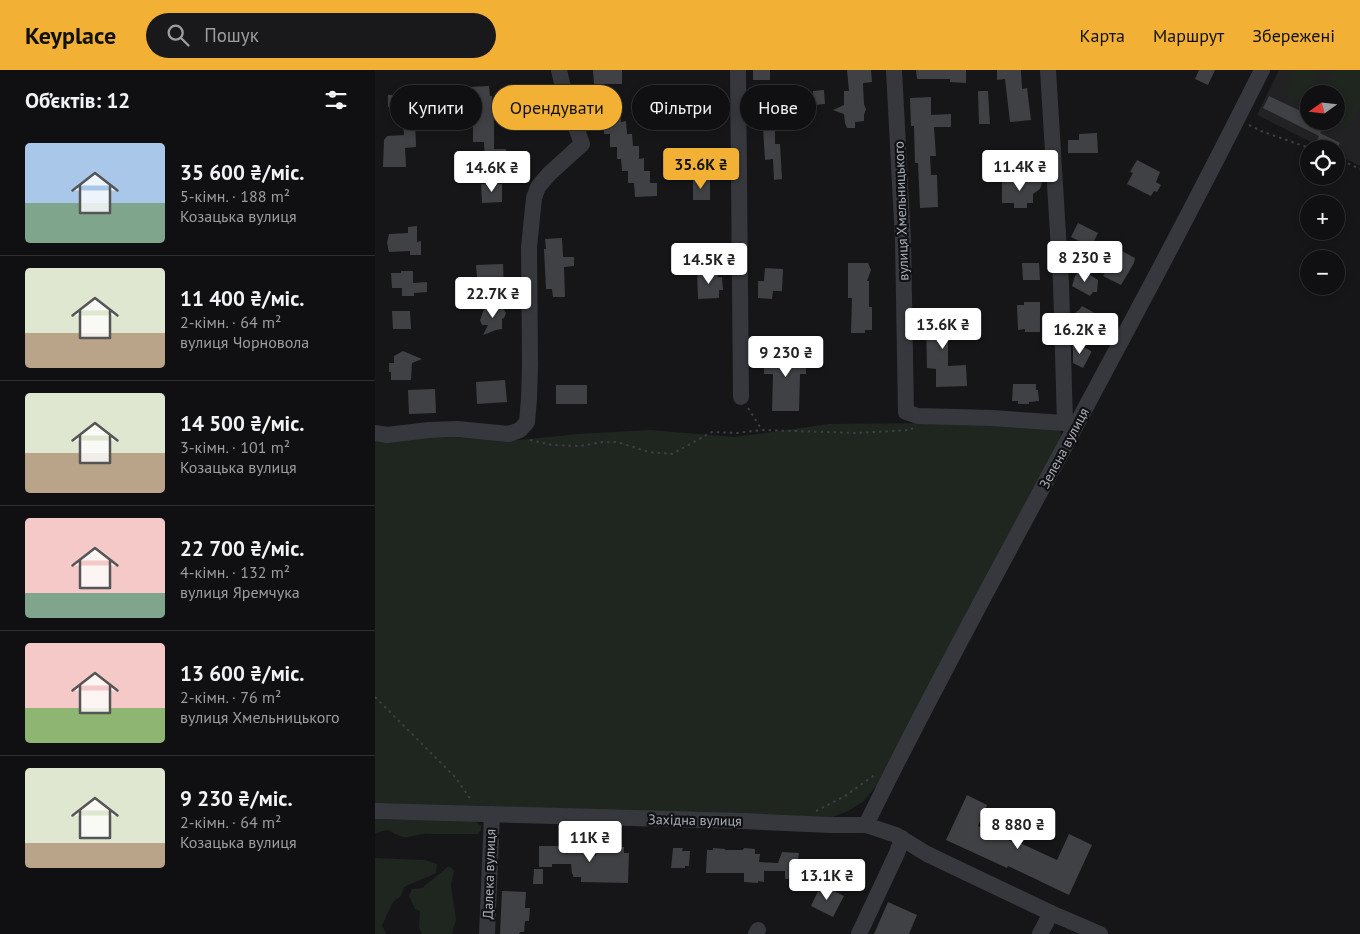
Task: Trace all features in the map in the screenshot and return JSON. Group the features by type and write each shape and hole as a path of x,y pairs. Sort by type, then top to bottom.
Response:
{"street":[{"path":"375,433 387,435 429,430 457,430 509,434 520,430 527,422 530,365 529,248 534,198 538,187 549,174 582,144 565,96 559,70"},
{"path":"738,70 741,397"},
{"name":"вулиця Хмельницького","path":"894,70 912,414"},
{"path":"912,414 992,418 1070,426 1049,70"},
{"name":"Зелена вулиця","path":"866,825 1070,426 1149,289 1262,70"},
{"name":"Західна вулиця","path":"375,811 866,825 895,835 927,854 1051,913 1100,934"},
{"name":"Далека вулиця","path":"486,814 487,934"},
{"path":"859,934 897,852 901,838"},
{"path":"1040,934 1051,913"}],"path":[{"path":"1237,119 1261,131 1300,145"},
{"path":"1345,162 1360,169"},
{"path":"741,397 762,430"},
{"path":"509,434 552,445 581,446 603,442 617,442 649,452 672,454 713,432 737,433 762,430 856,434 911,430 912,414"},
{"path":"375,697 456,778 486,814"},
{"path":"792,823 845,796 875,774"}],"shaded area":[{"path":"1279,70 1360,70 1360,166 1345,158 1345,140 1307,140 1257,115"},
{"path":"1293,70 1320,70 1313,85 1300,85 1300,99 1297,102 1288,99 1290,77"},
{"path":"1336,70 1360,70 1360,106 1348,126 1345,126 1345,85 1323,85"},
{"path":"934,423 1060,427 1061,437 882,779 863,802 848,811 832,817 375,805 375,438 467,438 510,441 577,434 650,430 734,437 829,424"},
{"path":"472,818 481,826 478,834 425,834 403,837 388,830 375,833 375,819 409,820"},
{"path":"375,858 425,860 437,864 436,873 404,887 401,896 393,902 382,925 386,934 375,934"},
{"path":"449,866 454,871 451,885 456,920 452,934 422,934 419,928 420,911 415,909 409,896 412,889 422,888"}],"building":[{"path":"593,70 622,70 622,84 594,84"},
{"path":"753,70 770,70 770,80 753,80"},
{"path":"847,70 871,70 872,82 863,83 866,109 864,121 855,122 855,128 847,128 844,114 833,110 844,105 844,91 849,91"},
{"path":"916,70 966,70 966,83 950,82 950,79 917,79"},
{"path":"997,70 1021,70 1022,89 1027,88 1031,120 1010,122 1005,79 997,80"},
{"path":"1199,70 1215,70 1208,85 1195,79"},
{"path":"482,86 489,86 490,96 492,96 494,149 506,149 507,166 485,167 484,142 473,142 473,130 482,130"},
{"path":"824,90 825,104 816,105 816,91"},
{"path":"978,91 988,91 990,124 979,124"},
{"path":"388,95 390,95 390,107 388,107"},
{"path":"1269,96 1300,111 1300,126 1263,108"},
{"path":"931,97 931,115 951,114 951,127 934,127 936,156 930,156 931,175 937,175 938,207 920,208 918,163 915,163 914,126 911,126 910,98"},
{"path":"626,121 627,134 632,134 633,146 639,146 639,159 644,158 644,171 650,171 650,183 657,183 657,196 635,197 634,183 628,183 628,171 622,171 621,159 617,159 617,147 610,147 610,134 604,134 604,130 622,130 622,122"},
{"path":"404,130 415,130 416,147 405,148 406,167 383,167 384,140 387,136 404,135"},
{"path":"763,130 775,130 775,144 780,144 782,179 774,180 773,159 765,160"},
{"path":"1307,130 1322,130 1320,133 1334,140 1317,140 1319,136"},
{"path":"1097,133 1098,153 1068,153 1068,140 1079,140 1079,134"},
{"path":"1137,160 1160,172 1156,182 1161,185 1157,192 1154,191 1151,196 1127,184 1133,173 1130,172"},
{"path":"1033,176 1039,178 1042,183 1040,189 1033,194 1033,203 1027,203 1027,208 1014,208 1014,203 1002,203 1002,182 1008,182 1014,178 1025,184"},
{"path":"693,180 710,180 710,200 693,200"},
{"path":"481,184 502,184 502,202 482,203"},
{"path":"1078,223 1098,233 1091,247 1071,237"},
{"path":"417,226 417,242 421,241 421,255 410,255 410,251 389,252 387,243 389,234 408,233 408,227"},
{"path":"562,238 563,257 574,257 574,266 564,267 565,297 553,297 552,289 546,289 545,239"},
{"path":"1118,249 1135,258 1121,285 1103,276"},
{"path":"848,263 868,263 871,270 867,281 869,281 869,307 872,307 872,330 865,330 865,333 851,333 852,298 848,298"},
{"path":"1022,263 1039,263 1040,280 1023,280"},
{"path":"503,264 504,289 478,290 476,265"},
{"path":"765,268 783,269 782,291 773,291 772,299 758,298 758,281 764,281"},
{"path":"1081,269 1098,280 1097,292 1093,292 1090,296 1072,286 1075,276"},
{"path":"401,271 413,271 413,283 427,282 427,292 414,293 414,296 402,296 402,288 392,288 391,273 401,273"},
{"path":"717,271 718,277 722,277 723,290 719,290 719,298 698,299 697,272"},
{"path":"1024,302 1040,302 1040,332 1025,332 1025,329 1018,330 1017,305 1024,305"},
{"path":"1082,306 1100,316 1097,322 1099,325 1091,331 1074,322 1075,313"},
{"path":"503,308 506,313 502,319 502,329 483,335 488,325 482,325 480,320 484,309"},
{"path":"931,309 950,309 954,315 952,332 948,333 948,366 966,365 967,386 936,387 936,369 927,368 926,322 927,317 932,317"},
{"path":"392,311 410,311 411,329 393,329"},
{"path":"1075,342 1091,351 1083,368 1073,363 1073,346"},
{"path":"403,351 422,359 412,363 411,380 391,380 389,363 394,363 394,356"},
{"path":"764,351 806,351 806,374 800,374 799,411 772,411 773,374 764,374"},
{"path":"505,380 507,402 477,404 476,382"},
{"path":"1013,384 1036,384 1039,401 1029,402 1029,404 1018,404 1018,401 1012,401"},
{"path":"556,385 587,385 587,404 556,404"},
{"path":"435,389 436,413 409,414 408,390"},
{"path":"967,795 987,805 978,826 1057,860 1069,834 1092,845 1069,895 1008,866 1007,868 946,840"},
{"path":"539,846 566,846 566,854 584,849 596,856 596,847 624,847 624,853 629,853 628,883 581,882 581,877 573,877 571,864 552,864 552,867 539,867"},
{"path":"673,848 683,848 682,851 690,851 689,866 685,866 685,868 671,868"},
{"path":"713,848 725,850 755,849 755,854 760,854 759,862 778,863 782,852 799,853 798,859 805,859 803,881 785,879 785,871 764,871 764,882 758,881 758,883 744,882 744,873 706,873 707,850 713,850"},
{"path":"534,869 543,869 543,884 533,884"},
{"path":"820,887 828,891 830,889 844,896 833,917 811,906"},
{"path":"502,891 526,892 525,908 530,908 529,921 525,921 524,932 519,934 500,934"},
{"path":"888,902 917,915 909,934 874,934"}]}
